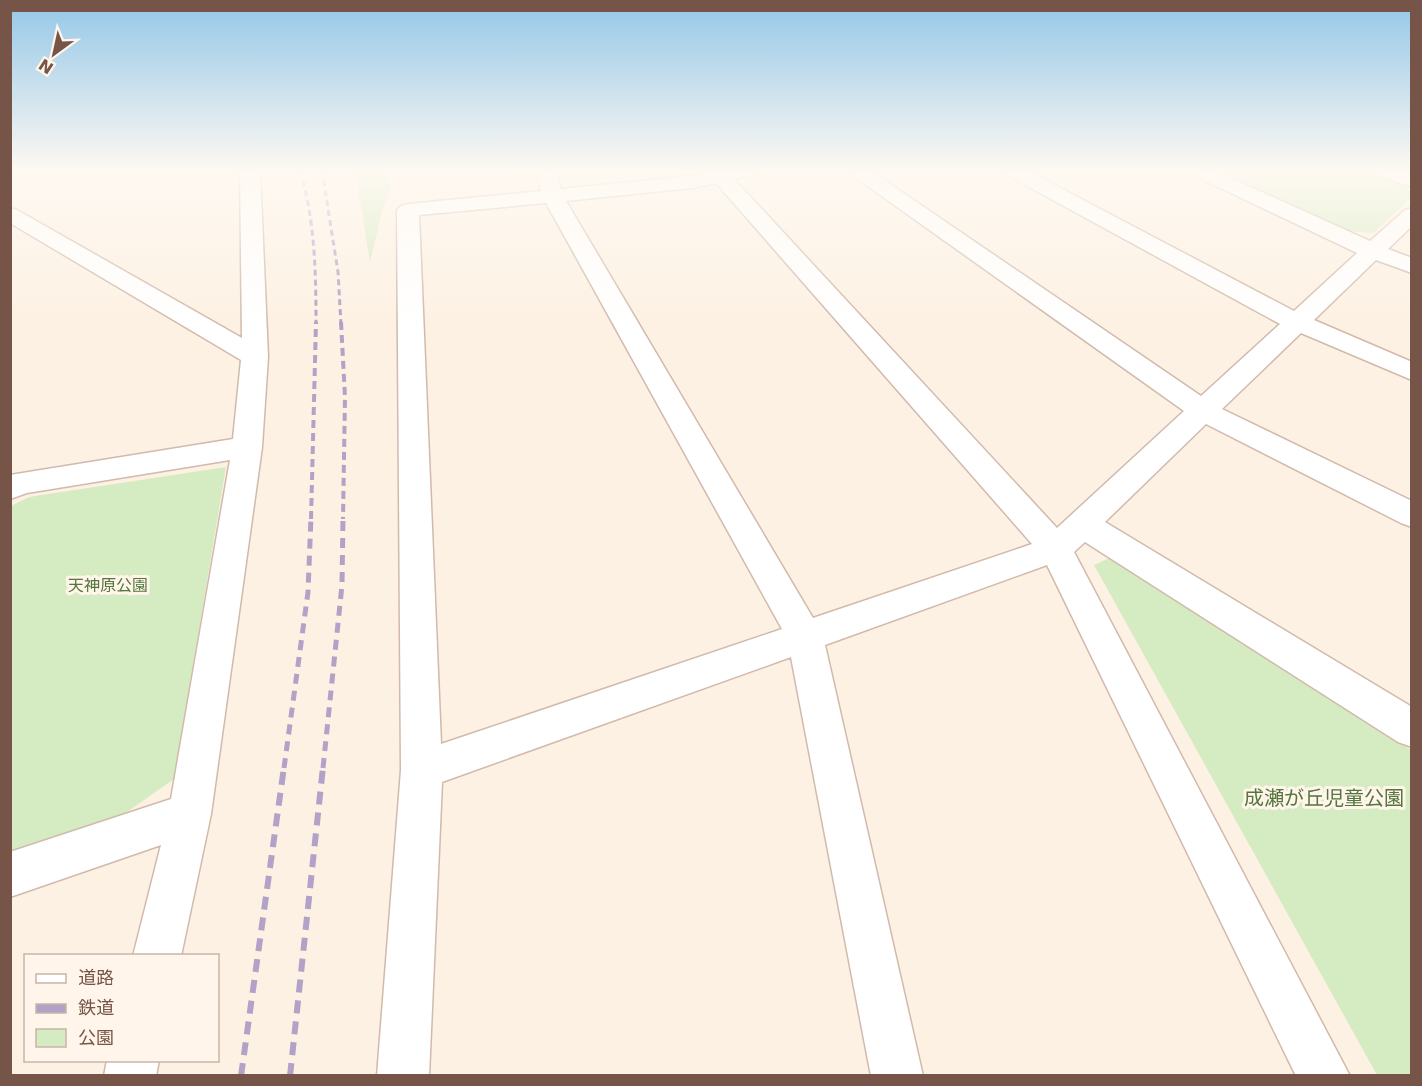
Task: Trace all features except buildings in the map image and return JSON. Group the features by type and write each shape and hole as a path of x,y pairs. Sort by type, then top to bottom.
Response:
{"street":[{"path":"23,222 255,357"},
{"path":"157,954 190,814 247,447 255,357 251,222"},
{"path":"403,1076 422,770 408,222"},
{"path":"571,222 805,637 897,1076"},
{"path":"770,222 1056,549 1324,1076"},
{"path":"932,222 1203,411 1412,515"},
{"path":"1109,222 1296,322 1412,372"},
{"path":"1309,222 1372,251 1412,266"},
{"path":"422,770 1056,549 1404,222"},
{"path":"14,482 247,447"},
{"path":"1083,524 1412,729"},
{"path":"10,875 190,814"}],"green space":[{"path":"363,222 380,222 370,263"},
{"path":"1326,222 1385,222 1373,233 1346,231"},
{"name":"天神原公園","path":"226,467 174,779 124,814 11,850 11,506 29,497"},
{"name":"成瀬が丘児童公園","path":"1110,558 1411,750 1411,1075 1377,1075 1094,565"}],"railway":[{"path":"311,222 316,323"},
{"path":"330,222 338,272 341,324"},
{"path":"341,322 345,397 343,519"},
{"path":"311,519 316,323"},
{"path":"284,768 308,592 311,517"},
{"path":"323,768 342,585 343,517"},
{"path":"241,1076 284,767"},
{"path":"290,1076 323,767"}]}
